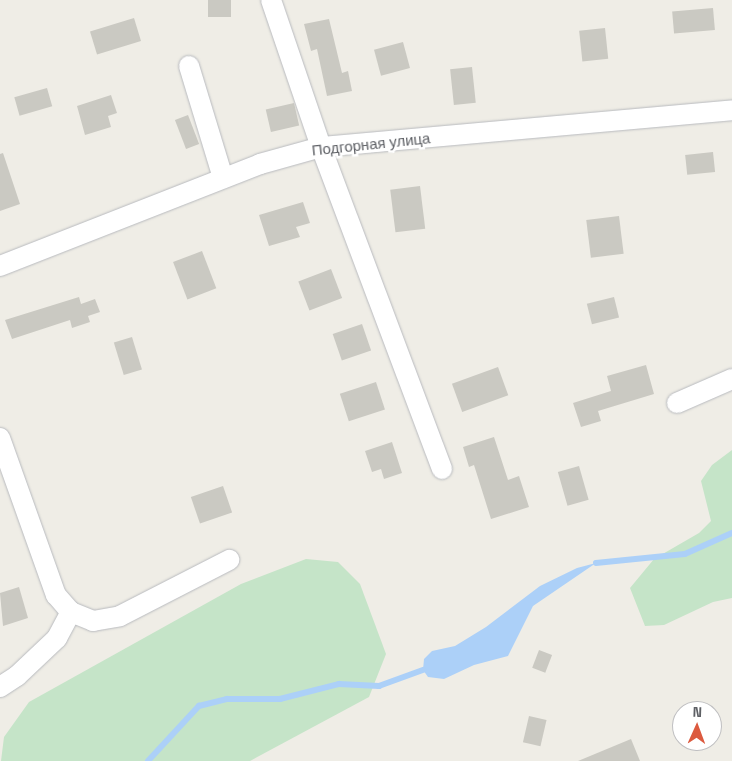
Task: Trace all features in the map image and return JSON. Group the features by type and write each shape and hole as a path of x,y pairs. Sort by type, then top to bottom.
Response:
{"street":[{"path":"271,0 321,147 442,469"},
{"path":"189,66 223,178"},
{"name":"Подгорная улица","path":"0,266 260,164 321,147 732,110"},
{"path":"677,403 732,379"},
{"path":"0,438 56,594 72,612 94,621 120,616 229,560"},
{"path":"0,688 17,676 57,638 72,612"}],"green space":[{"path":"732,450 732,598 713,602 664,625 645,626 630,588 654,559 699,533 711,521 701,481 712,465"},
{"path":"306,559 338,562 360,584 386,654 369,697 250,761 1,761 4,737 29,702 241,584"}],"water":[{"path":"596,563 533,606 508,656 474,665 444,679 428,677 423,670 424,659 432,651 455,646 486,627 540,586 577,568"}],"building":[{"path":"208,0 231,0 231,17 208,17"},
{"path":"713,8 715,30 674,33 672,12"},
{"path":"134,18 141,41 97,54 90,31"},
{"path":"329,19 342,73 348,71 352,91 327,96 317,49 311,51 304,24"},
{"path":"605,28 608,59 582,62 579,31"},
{"path":"403,42 410,68 381,76 374,50"},
{"path":"472,67 476,103 454,105 450,69"},
{"path":"47,88 52,106 20,116 14,97"},
{"path":"111,95 117,113 108,116 111,127 85,135 77,106"},
{"path":"294,103 299,125 271,132 266,110"},
{"path":"188,115 199,144 186,149 175,120"},
{"path":"713,152 715,172 687,175 685,155"},
{"path":"3,153 20,204 0,211 0,154"},
{"path":"420,186 425,229 395,232 390,190"},
{"path":"303,202 310,223 296,227 300,237 269,246 259,215"},
{"path":"619,216 624,254 591,258 586,220"},
{"path":"202,251 216,288 187,299 173,262"},
{"path":"331,269 342,298 309,310 298,282"},
{"path":"79,297 81,304 95,299 100,312 88,316 90,322 72,328 70,320 12,339 5,320"},
{"path":"614,297 619,317 592,324 587,304"},
{"path":"362,324 371,350 342,361 333,334"},
{"path":"132,337 142,370 124,375 114,343"},
{"path":"646,365 654,394 598,411 601,421 581,427 573,403 611,391 607,376"},
{"path":"498,367 508,395 462,412 452,384"},
{"path":"376,382 385,410 349,421 340,394"},
{"path":"494,437 508,480 519,476 529,507 491,519 474,465 469,467 463,447"},
{"path":"392,442 402,473 384,479 381,469 372,472 365,451"},
{"path":"579,466 589,500 567,506 558,472"},
{"path":"223,486 232,512 200,524 191,497"},
{"path":"19,587 28,618 3,626 0,593"},
{"path":"539,650 552,655 545,673 532,668"},
{"path":"529,716 547,720 540,746 523,742"},
{"path":"631,739 640,761 578,761"}],"waterway":[{"path":"596,563 685,554 732,533"},
{"path":"148,761 199,706 227,699 280,699 339,684 379,686 423,670"}]}
